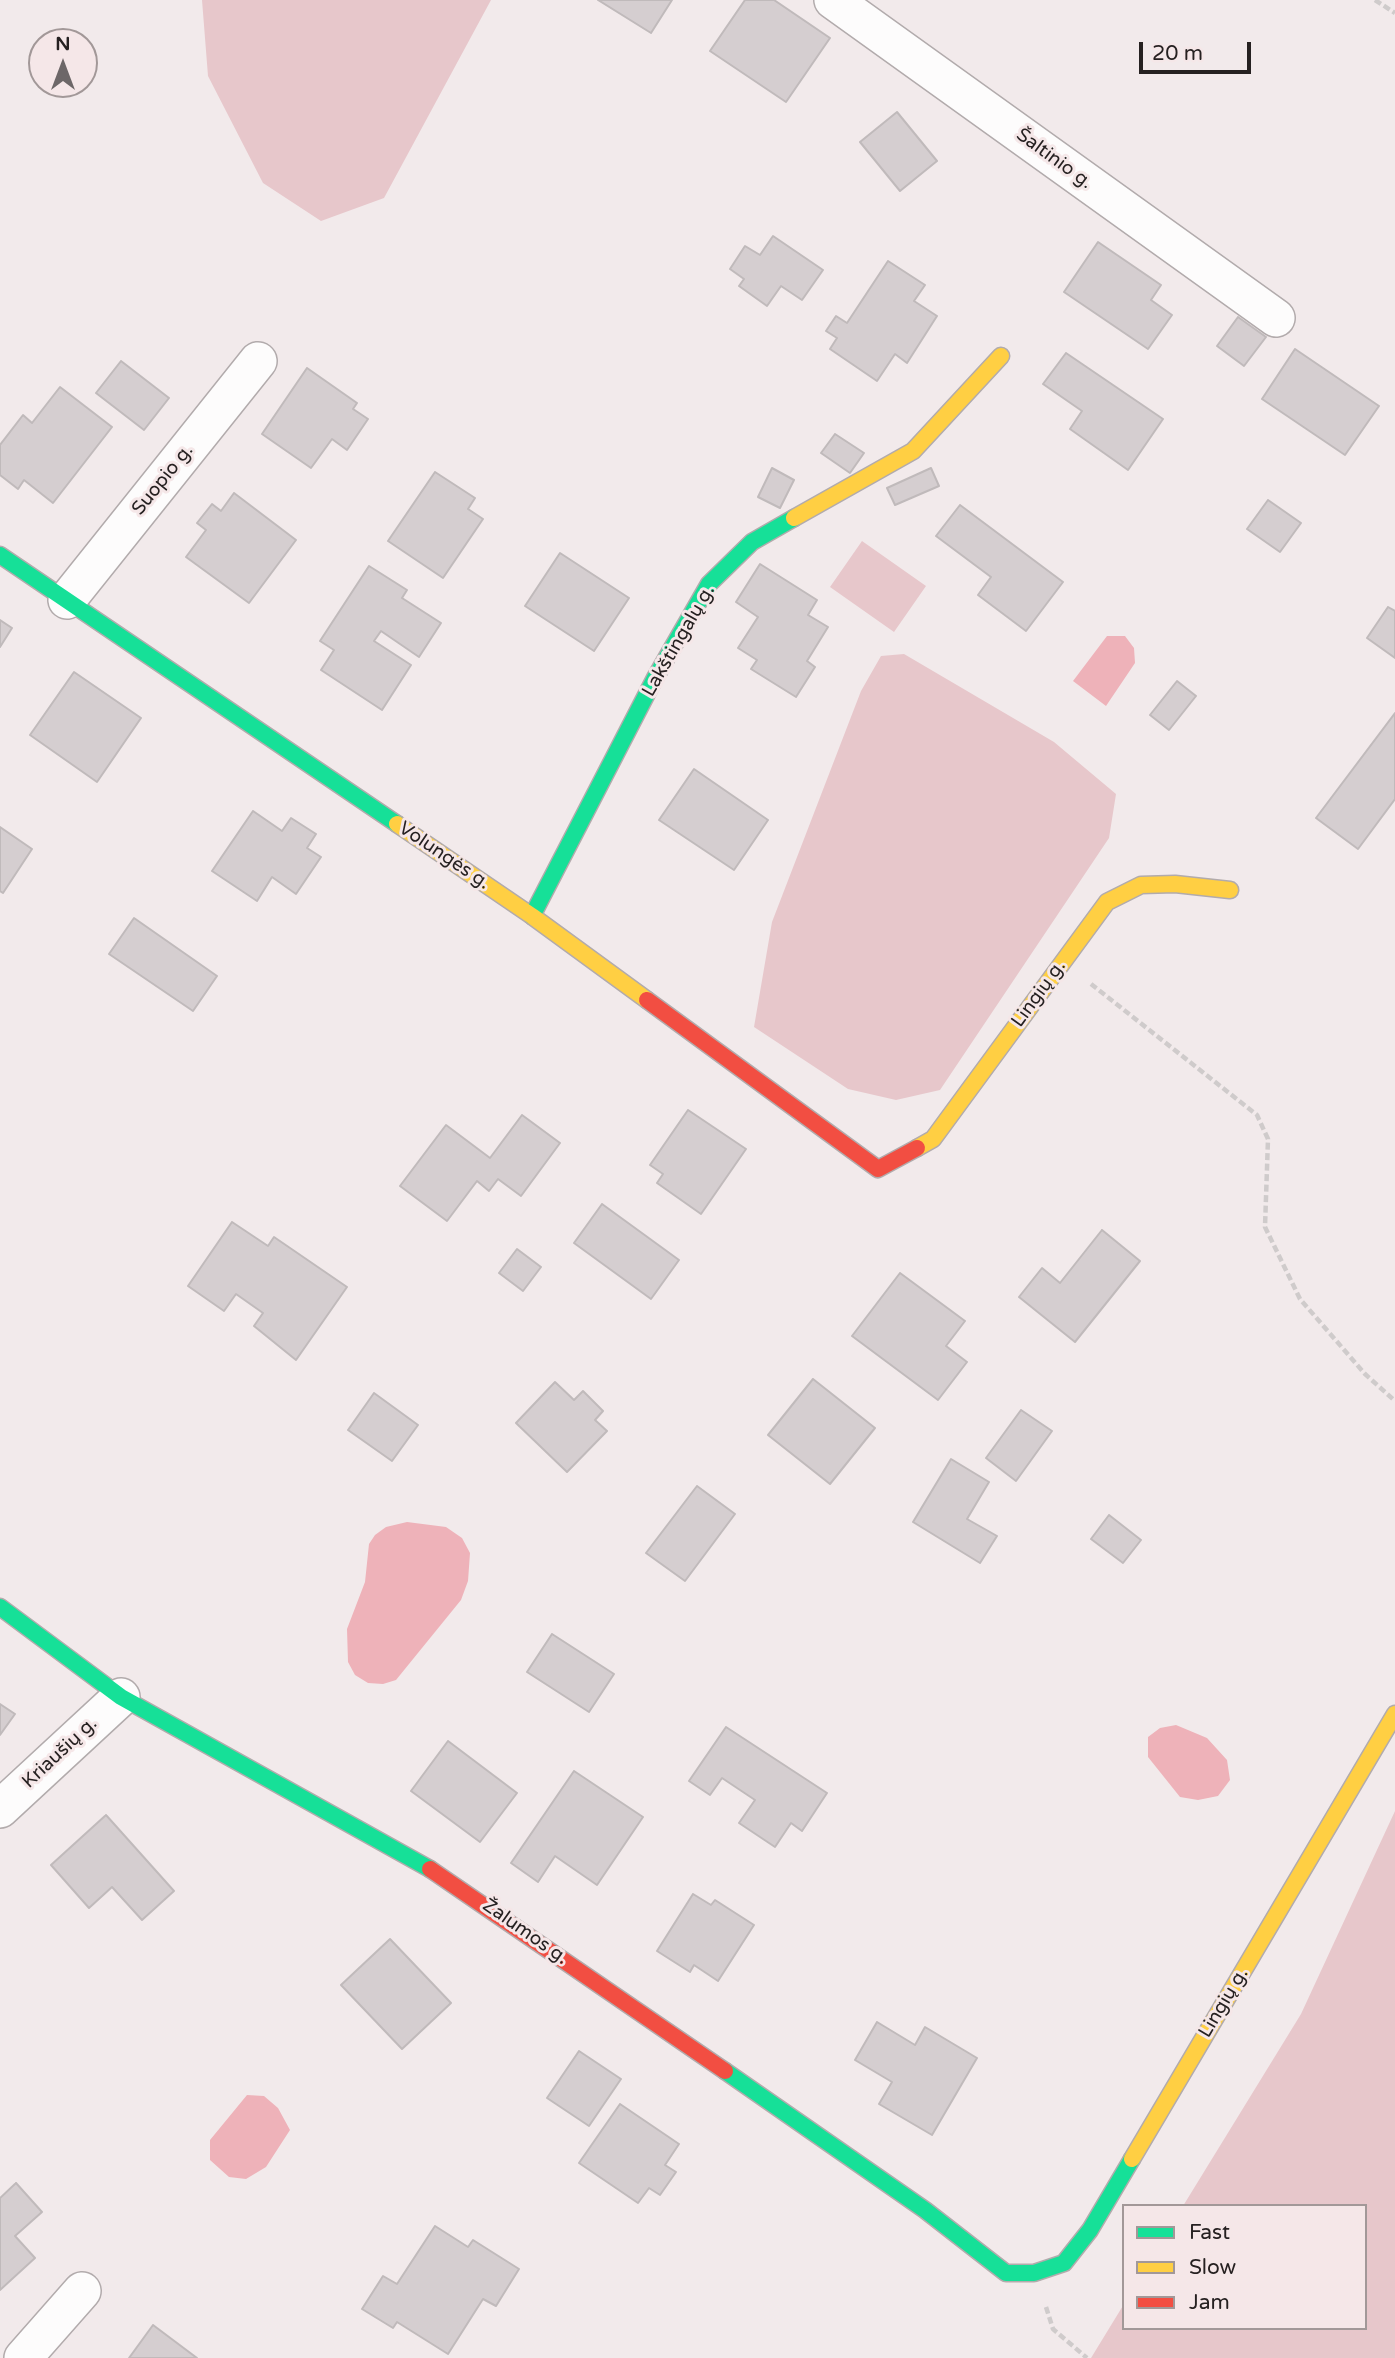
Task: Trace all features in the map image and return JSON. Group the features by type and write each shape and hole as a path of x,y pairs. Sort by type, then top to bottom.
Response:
{"street":[{"name":"Šaltinio g.","path":"833,0 1276,318"},
{"name":"Lakštingalų g.","path":"532,916 655,678 709,584 752,542 913,451 1001,356"},
{"name":"Suopio g.","path":"67,600 258,361"},
{"name":"Volungės g.","path":"0,555 532,916 878,1169"},
{"name":"Lingių g.","path":"878,1169 933,1139 1107,902 1141,886 1175,884 1230,890"},
{"name":"Žalumos g.","path":"0,1607 121,1697 450,1880 925,2210 1006,2273 1034,2273"},
{"name":"Kriaušių g.","path":"0,1810 121,1697"},
{"name":"Lingių g.","path":"1034,2273 1064,2263 1090,2230 1395,1714"},
{"path":"23,2358 82,2291"}],"path":[{"path":"1375,0 1395,13"},
{"path":"1063,961 1257,1115 1268,1139 1265,1227 1300,1299 1365,1374 1395,1401"},
{"path":"1034,2273 1053,2329 1087,2358"}],"shaded area":[{"path":"202,0 491,0 384,198 321,221 263,183 208,76"},
{"path":"862,541 926,586 894,632 830,587"},
{"path":"1107,636 1125,636 1134,648 1135,663 1106,706 1073,681"},
{"path":"904,654 1054,742 1116,794 1109,838 940,1090 896,1100 848,1089 754,1027 772,922 861,691 881,656"},
{"path":"407,1522 446,1527 462,1538 470,1553 468,1581 461,1600 396,1680 383,1684 368,1683 355,1675 348,1662 347,1629 365,1582 369,1544 375,1535 386,1527"},
{"path":"1176,1725 1207,1738 1227,1760 1230,1780 1218,1796 1198,1800 1180,1797 1148,1757 1148,1737 1160,1728"},
{"path":"1395,1811 1395,2358 1091,2358 1122,2307 1122,2330 1367,2330 1367,2204 1184,2204 1301,2014"},
{"path":"247,2095 264,2096 278,2108 290,2130 266,2167 246,2179 229,2177 210,2160 210,2140"}],"building":[{"path":"598,0 672,0 651,33"},
{"path":"745,0 774,0 830,38 786,102 710,51"},
{"path":"897,112 937,161 900,191 860,142"},
{"path":"773,236 823,270 802,300 781,286 767,306 739,286 744,279 730,269 745,246 760,255"},
{"path":"1098,242 1161,285 1151,300 1172,315 1148,349 1064,292"},
{"path":"888,261 925,285 914,301 937,316 907,363 895,354 877,381 830,349 837,338 826,331 836,316 847,323"},
{"path":"1238,317 1266,337 1244,366 1217,346"},
{"path":"1295,349 1379,406 1345,455 1262,399"},
{"path":"1066,353 1163,419 1128,470 1070,429 1082,411 1043,384"},
{"path":"121,361 169,398 144,430 96,393"},
{"path":"307,368 357,403 353,409 368,419 347,450 332,439 311,468 262,434"},
{"path":"60,387 112,427 53,503 24,480 18,489 0,475 0,445 23,415 32,423"},
{"path":"835,434 864,453 850,473 821,453"},
{"path":"772,468 794,480 780,508 758,497"},
{"path":"931,468 939,486 895,505 887,488"},
{"path":"435,472 475,498 468,509 483,519 443,578 388,541"},
{"path":"234,493 296,540 249,603 186,557 206,530 197,523 212,504 221,511"},
{"path":"1268,500 1301,523 1280,552 1247,529"},
{"path":"960,505 1063,582 1026,631 978,595 991,577 936,536"},
{"path":"560,553 629,598 594,651 525,606"},
{"path":"760,564 817,600 808,615 828,627 807,661 815,667 796,697 751,669 757,660 738,648 758,617 736,602"},
{"path":"369,566 407,590 402,598 441,623 419,657 381,631 374,641 411,665 382,710 321,670 334,650 320,641"},
{"path":"1388,607 1395,611 1395,658 1367,638"},
{"path":"0,620 12,628 0,647"},
{"path":"74,672 141,718 97,782 30,735"},
{"path":"1177,681 1196,696 1169,730 1150,715"},
{"path":"1395,713 1395,799 1358,849 1316,818"},
{"path":"694,769 768,820 734,870 659,820"},
{"path":"253,811 282,831 291,818 316,834 307,848 321,857 296,894 272,877 257,901 212,871"},
{"path":"0,827 32,849 3,893 0,891"},
{"path":"134,918 217,976 193,1011 109,954"},
{"path":"688,1110 746,1149 701,1214 657,1183 663,1174 650,1165"},
{"path":"522,1115 560,1143 521,1196 498,1179 489,1191 477,1181 447,1221 400,1186 446,1125 490,1158"},
{"path":"602,1204 679,1260 651,1299 574,1243"},
{"path":"232,1222 268,1246 274,1237 347,1287 296,1360 254,1326 263,1313 236,1294 224,1311 188,1286"},
{"path":"1102,1230 1140,1261 1075,1342 1019,1297 1042,1268 1060,1283"},
{"path":"517,1249 541,1267 523,1291 499,1273"},
{"path":"900,1273 965,1321 946,1346 967,1362 938,1400 852,1336"},
{"path":"813,1379 875,1428 830,1484 768,1435"},
{"path":"555,1382 574,1400 583,1391 603,1411 595,1420 607,1431 567,1472 516,1423"},
{"path":"374,1393 418,1425 392,1461 348,1430"},
{"path":"1021,1410 1052,1431 1016,1481 986,1458"},
{"path":"951,1459 989,1482 967,1519 997,1536 980,1563 913,1522"},
{"path":"697,1486 735,1514 685,1581 646,1553"},
{"path":"1109,1515 1141,1540 1123,1563 1091,1539"},
{"path":"552,1634 614,1674 589,1712 527,1672"},
{"path":"0,1704 15,1714 0,1735"},
{"path":"726,1727 827,1793 802,1831 791,1823 775,1847 739,1823 755,1800 722,1778 710,1795 689,1781"},
{"path":"448,1741 517,1793 480,1842 411,1791"},
{"path":"574,1771 643,1817 597,1885 555,1856 538,1882 511,1863"},
{"path":"106,1815 174,1891 142,1920 112,1887 89,1908 51,1865"},
{"path":"693,1894 711,1905 715,1900 754,1925 718,1981 694,1965 690,1972 657,1951"},
{"path":"390,1939 451,2003 402,2049 341,1985"},
{"path":"877,2022 915,2045 925,2027 977,2058 932,2135 879,2104 892,2082 855,2060"},
{"path":"579,2051 621,2079 589,2126 547,2098"},
{"path":"620,2104 679,2144 665,2165 676,2172 660,2195 649,2188 638,2203 579,2163"},
{"path":"16,2183 42,2212 15,2236 35,2258 0,2290 0,2198"},
{"path":"435,2226 468,2247 473,2240 519,2269 496,2306 483,2299 448,2354 397,2322 393,2328 362,2309 383,2276 397,2284"},
{"path":"153,2325 197,2358 129,2358"}],"traffic: fast":[{"path":"532,916 655,678 709,584 752,542 794,518"},
{"path":"0,555 397,824"},
{"path":"0,1607 121,1697 430,1869"},
{"path":"725,2071 925,2210 1006,2273 1034,2273 1064,2263 1090,2230 1132,2159"}],"traffic: slow":[{"path":"794,518 913,451 1001,356"},
{"path":"397,824 532,916 647,1000"},
{"path":"917,1148 933,1139 1107,902 1141,885 1175,884 1230,890"},
{"path":"1132,2159 1395,1714"}],"traffic: jam":[{"path":"647,1000 878,1169 917,1148"},
{"path":"430,1869 725,2071"}]}
